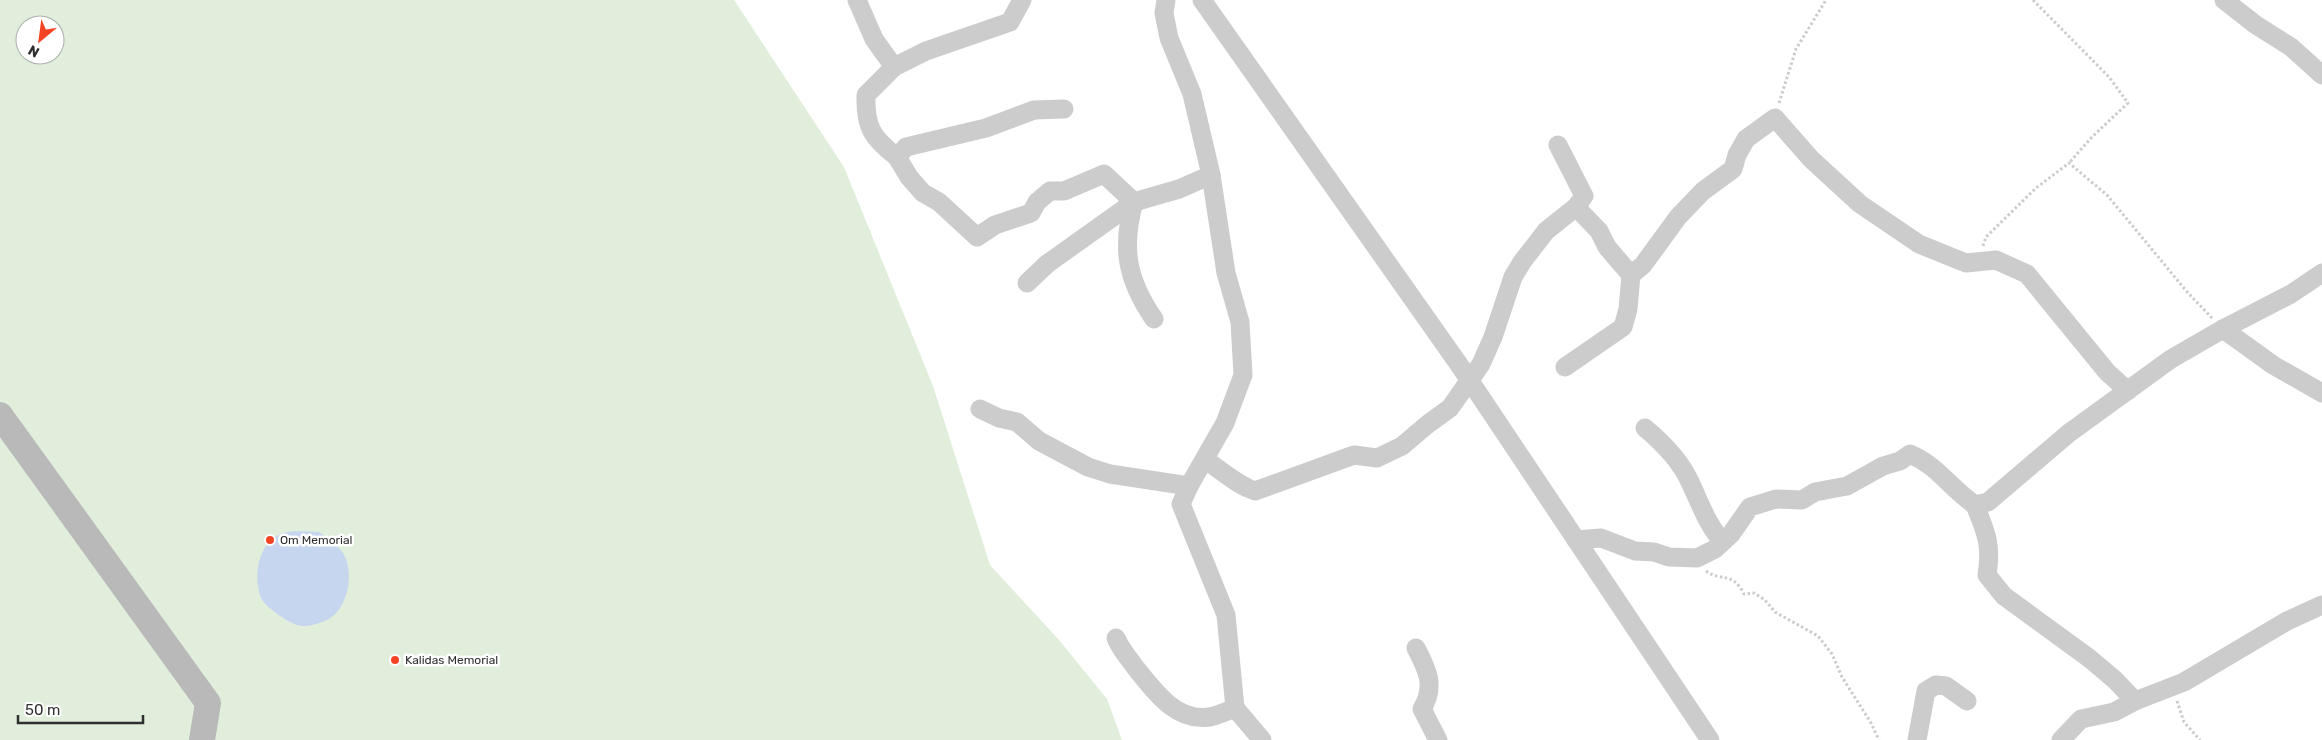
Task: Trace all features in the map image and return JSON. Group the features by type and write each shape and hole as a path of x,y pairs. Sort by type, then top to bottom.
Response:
{"main road":[{"path":"0,415 208,703 202,740"}],"street":[{"path":"857,0 874,39 894,67"},
{"path":"1022,0 1010,22 926,51 894,67 866,96 866,114 871,132 879,144 897,157 909,178 923,193 940,202 977,237 995,225 1031,213 1037,202 1050,191 1064,191 1104,174 1134,202"},
{"path":"1166,0 1164,13 1169,38 1192,94 1211,174 1226,273 1240,322 1243,375 1225,423 1188,486 1181,504 1226,615 1234,708 1262,740"},
{"path":"1202,0 1470,381 1705,738"},
{"path":"2224,0 2256,25 2291,47 2322,75"},
{"path":"897,157 906,147 986,128 1034,110 1064,109"},
{"path":"1565,367 1623,327 1628,309 1631,275 1642,265 1678,217 1703,191 1733,169 1737,155 1746,139 1776,118 1811,159 1860,204 1919,244 1966,263 1996,260 2027,274 2107,372 2128,391"},
{"path":"1205,460 1224,471 1240,486 1255,490 1354,454 1377,458 1402,446 1450,408 1482,364 1513,277 1522,262 1546,231 1576,207 1584,196 1558,145"},
{"path":"1027,283 1047,264 1134,202 1179,189 1211,174"},
{"path":"1134,202 1128,224 1128,263 1131,280 1154,320"},
{"path":"1576,207 1599,231 1607,247 1631,275"},
{"path":"1975,505 1988,502 2009,487 2021,473 2069,433 2171,359 2223,329 2277,302 2322,273"},
{"path":"2223,329 2273,365 2322,393"},
{"path":"980,409 999,418 1017,422 1039,440 1088,467 1110,474 1188,486"},
{"path":"1645,428 1659,439 1681,465 1712,530 1722,541"},
{"path":"1576,540 1601,538 1636,551 1654,552 1669,557 1696,558 1715,549 1741,522 1750,508 1776,499 1802,500 1815,492 1847,486 1883,466 1900,461 1910,454 1936,468 1961,496 1975,505 1988,537 1991,554 1987,575 2004,596 2089,658 2115,680 2135,701"},
{"path":"2061,740 2081,719 2114,712 2135,701 2184,682 2287,621 2322,605"},
{"path":"1116,638 1121,651 1150,688 1167,703 1186,715 1208,718 1234,708"},
{"path":"1416,648 1429,672 1429,698 1422,709 1438,740"},
{"path":"1918,740 1926,691 1936,685 1946,686 1967,701"}],"path":[{"path":"1776,118 1784,81 1796,49 1826,0"},
{"path":"1976,262 1986,237 2036,188 2069,163 2092,137 2128,103 2109,77 2033,0"},
{"path":"2069,163 2107,195 2188,293 2223,329"},
{"path":"1696,558 1714,576 1728,576 1738,583 1744,594 1754,593 1765,600 1775,612 1818,636 1829,650 1842,677 1871,723 1879,740"},
{"path":"2172,686 2184,722 2200,740"}],"green space":[{"path":"0,0 734,0 844,167 933,386 990,565 1059,640 1107,699 1122,740 0,740"}],"water":[{"path":"319,532 335,544 345,556 349,574 347,593 339,610 333,616 318,624 301,626 285,619 263,602 258,589 258,569 263,551 275,537 284,533"}],"place":[{"name":"Om Memorial","path":"270,540"},
{"name":"Kalidas Memorial","path":"395,660"}]}
